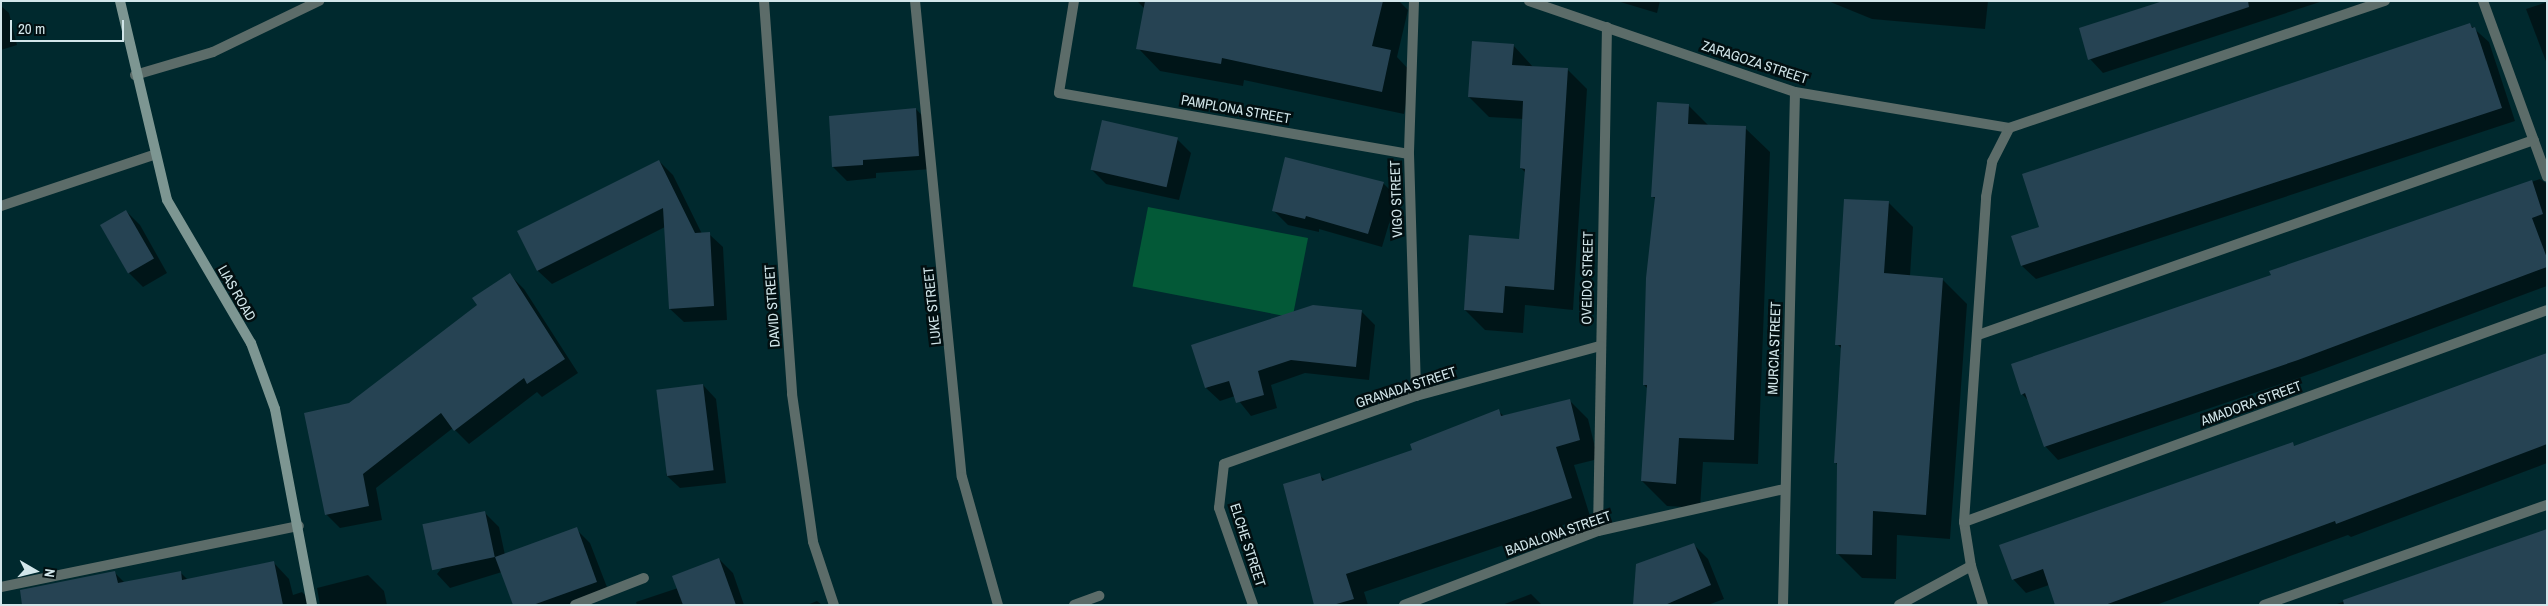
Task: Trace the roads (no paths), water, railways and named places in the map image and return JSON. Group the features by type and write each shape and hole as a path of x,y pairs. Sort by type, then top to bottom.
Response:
{"main road":[{"name":"LIAS ROAD","path":"120,1 167,200 251,343 276,409 312,605"}],"street":[{"path":"136,75 213,52 319,1"},
{"name":"DAVID STREET","path":"764,1 792,394 814,542 834,605"},
{"name":"LUKE STREET","path":"916,1 962,477 998,605"},
{"name":"PAMPLONA STREET","path":"1074,1 1059,93 1409,154"},
{"name":"VIGO STREET","path":"1414,1 1409,154 1416,396"},
{"name":"ZARAGOZA STREET","path":"1529,1 1795,92 2009,128"},
{"path":"1983,605 1971,566 1964,522 1986,197 1992,162 2009,128 2385,1"},
{"path":"2483,1 2547,177"},
{"name":"OVEIDO STREET","path":"1598,530 1607,27"},
{"name":"MURCIA STREET","path":"1784,605 1784,489 1795,92"},
{"path":"1978,335 2534,140"},
{"path":"1,206 156,154"},
{"name":"AMADORA STREET","path":"1964,522 2547,310"},
{"name":"GRANADA STREET","path":"1224,464 1416,396 1600,346"},
{"name":"ELCHE STREET","path":"1224,464 1219,508 1253,605"},
{"name":"BADALONA STREET","path":"1404,605 1598,530 1784,489"},
{"path":"2264,605 2547,505"},
{"path":"1,587 299,526"},
{"path":"1899,605 1971,566"},
{"path":"575,605 644,578"},
{"path":"1074,605 1099,596"}]}
